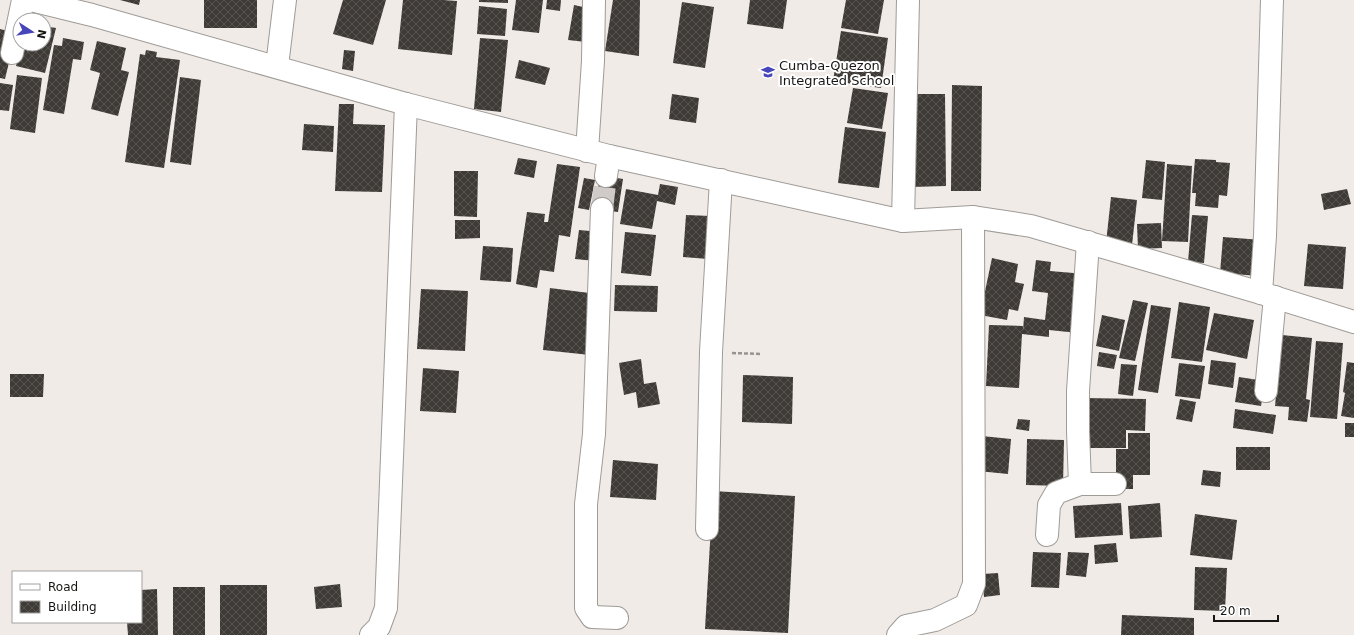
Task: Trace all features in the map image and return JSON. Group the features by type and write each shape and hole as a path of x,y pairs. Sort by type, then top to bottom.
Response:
{"street":[{"path":"12,53 23,0"},
{"path":"31,0 93,7 277,66 406,104 587,151 607,166 721,180 904,221 973,218 1032,226 1268,295 1354,322"},
{"path":"277,66 285,0"},
{"path":"587,151 593,61 594,0"},
{"path":"904,221 908,0"},
{"path":"1266,391 1268,295 1265,236 1272,0"},
{"path":"371,635 379,627 386,608 406,104"},
{"path":"707,528 711,352 721,180"},
{"path":"602,209 594,434 586,504 586,608 592,617 617,618"},
{"path":"898,635 906,626 935,620 966,605 974,584 973,218"},
{"path":"1080,484 1078,391 1088,242"},
{"path":"1047,535 1049,505 1056,493 1080,484 1115,484"}],"path":[{"path":"711,352 762,354"}],"building":[{"path":"120,0 140,0 139,5"},
{"path":"204,0 257,0 257,28 204,28"},
{"path":"343,0 386,0 373,45 333,34"},
{"path":"403,0 457,1 452,55 398,49"},
{"path":"479,0 508,0 508,3 479,2"},
{"path":"516,0 543,0 539,33 512,30"},
{"path":"547,0 561,0 560,11 546,9"},
{"path":"613,0 640,0 639,56 605,51"},
{"path":"750,0 787,0 783,29 747,24"},
{"path":"846,0 884,0 878,34 841,28"},
{"path":"682,2 714,7 705,68 673,63"},
{"path":"574,5 592,9 586,42 568,40"},
{"path":"479,6 507,9 505,36 477,34"},
{"path":"52,27 56,28 52,44"},
{"path":"0,29 12,32 12,50 5,79 0,78"},
{"path":"841,31 888,38 881,88 833,81"},
{"path":"63,38 84,42 81,60 73,59 64,114 43,110 54,45 62,46"},
{"path":"480,38 508,40 501,112 474,109"},
{"path":"97,41 126,48 121,70 129,72 118,116 91,109 100,73 90,70"},
{"path":"146,50 157,52 156,57 180,60 164,168 125,162 140,54 145,55"},
{"path":"344,50 355,51 353,71 342,69"},
{"path":"19,52 50,52 45,73 16,66"},
{"path":"519,60 550,68 545,85 515,78"},
{"path":"17,75 42,78 35,133 10,129"},
{"path":"180,77 201,80 191,165 170,162"},
{"path":"0,83 13,85 9,111 0,110"},
{"path":"952,85 982,86 981,191 951,191"},
{"path":"853,88 888,93 882,129 847,123"},
{"path":"672,94 699,98 696,123 669,119"},
{"path":"910,94 945,94 946,186 911,187"},
{"path":"339,104 354,104 353,124 385,125 382,192 335,191"},
{"path":"304,124 334,126 333,152 302,150"},
{"path":"845,127 886,132 879,188 838,183"},
{"path":"518,158 537,161 534,178 514,174"},
{"path":"1195,159 1216,160 1216,162 1230,163 1227,196 1219,195 1218,208 1195,206 1196,193 1192,193"},
{"path":"1146,160 1165,162 1162,200 1142,198"},
{"path":"557,164 580,167 570,237 559,235 554,272 540,270 537,288 516,284 527,212 545,214 544,222 548,222"},
{"path":"1167,164 1192,166 1188,242 1162,241"},
{"path":"454,171 478,171 477,217 454,216"},
{"path":"600,175 623,179 618,212 595,209"},
{"path":"584,178 595,180 589,210 578,208"},
{"path":"660,184 678,187 675,205 657,201 652,229 620,224 626,189 658,195"},
{"path":"1347,189 1351,204 1324,210 1321,194"},
{"path":"1111,197 1137,200 1132,245 1106,243"},
{"path":"686,215 711,216 708,259 683,257"},
{"path":"1192,215 1208,216 1204,263 1188,262"},
{"path":"455,220 480,220 480,238 455,239"},
{"path":"1161,223 1162,248 1138,249 1137,224"},
{"path":"579,230 600,232 596,261 575,259"},
{"path":"625,232 656,235 651,276 621,273"},
{"path":"1223,237 1262,240 1259,276 1220,273"},
{"path":"1308,244 1346,247 1343,289 1304,286"},
{"path":"483,246 513,248 511,282 480,280"},
{"path":"992,258 1018,264 1015,282 1024,284 1018,311 1009,309 1007,320 980,315"},
{"path":"1036,260 1051,262 1050,271 1085,274 1078,333 1049,330 1049,337 1022,334 1019,388 986,386 989,325 1023,326 1023,331 1024,317 1045,320 1048,293 1032,291"},
{"path":"615,285 658,286 657,312 614,311"},
{"path":"550,288 597,294 590,355 543,350"},
{"path":"421,289 468,291 465,351 417,349"},
{"path":"1133,300 1148,303 1135,361 1119,358"},
{"path":"1179,302 1210,307 1202,362 1171,358"},
{"path":"1151,305 1171,308 1158,393 1138,390"},
{"path":"1214,313 1254,320 1247,359 1206,350"},
{"path":"1102,315 1125,320 1119,351 1096,346"},
{"path":"1282,335 1312,338 1306,399 1310,400 1307,422 1288,420 1289,407 1275,406"},
{"path":"1316,341 1343,343 1337,419 1310,417"},
{"path":"1099,352 1117,355 1114,369 1097,366"},
{"path":"641,359 644,384 656,382 660,404 638,408 636,392 624,395 619,363"},
{"path":"1211,360 1236,363 1233,388 1208,384"},
{"path":"1347,362 1354,363 1354,418 1341,416 1345,393 1343,392"},
{"path":"1179,363 1205,366 1200,399 1175,396"},
{"path":"1121,364 1137,365 1133,396 1118,394"},
{"path":"423,368 459,371 456,413 420,411"},
{"path":"10,374 44,374 43,397 10,397"},
{"path":"743,375 793,377 792,424 742,422"},
{"path":"1239,377 1265,381 1261,406 1235,402"},
{"path":"1084,398 1146,399 1145,431 1126,430 1126,448 1090,448 1090,430 1084,430"},
{"path":"1180,399 1196,402 1192,422 1176,419"},
{"path":"1235,409 1276,415 1273,434 1233,428"},
{"path":"1018,419 1030,420 1029,431 1016,429"},
{"path":"1345,423 1354,423 1354,437 1345,437"},
{"path":"1128,433 1150,433 1150,475 1133,475 1133,489 1116,489 1116,449 1128,449"},
{"path":"982,436 1011,439 1008,474 978,471"},
{"path":"1027,439 1064,440 1063,486 1026,485"},
{"path":"1236,447 1270,447 1270,470 1236,470"},
{"path":"613,460 658,464 656,500 610,497"},
{"path":"1203,470 1221,472 1220,487 1201,485"},
{"path":"713,491 795,496 788,633 705,629"},
{"path":"1121,503 1123,535 1075,538 1073,506"},
{"path":"1160,503 1162,537 1130,539 1128,506"},
{"path":"1195,514 1237,520 1232,560 1190,555"},
{"path":"1116,543 1118,562 1095,564 1094,545"},
{"path":"1033,552 1061,553 1059,588 1031,587"},
{"path":"1068,552 1089,553 1086,577 1066,575"},
{"path":"1195,567 1227,568 1225,611 1194,610"},
{"path":"998,573 1000,595 984,597 982,574"},
{"path":"340,584 342,607 316,609 314,587"},
{"path":"220,585 267,585 267,635 220,635"},
{"path":"173,587 205,587 205,635 173,635"},
{"path":"157,589 158,635 128,635 127,623 142,623 142,590"},
{"path":"1122,615 1194,618 1194,635 1121,635"}],"tunnel":[{"path":"602,209 606,176"}],"place":[{"name":"Cumba-Quezon Integrated School","path":"768,72"}]}
